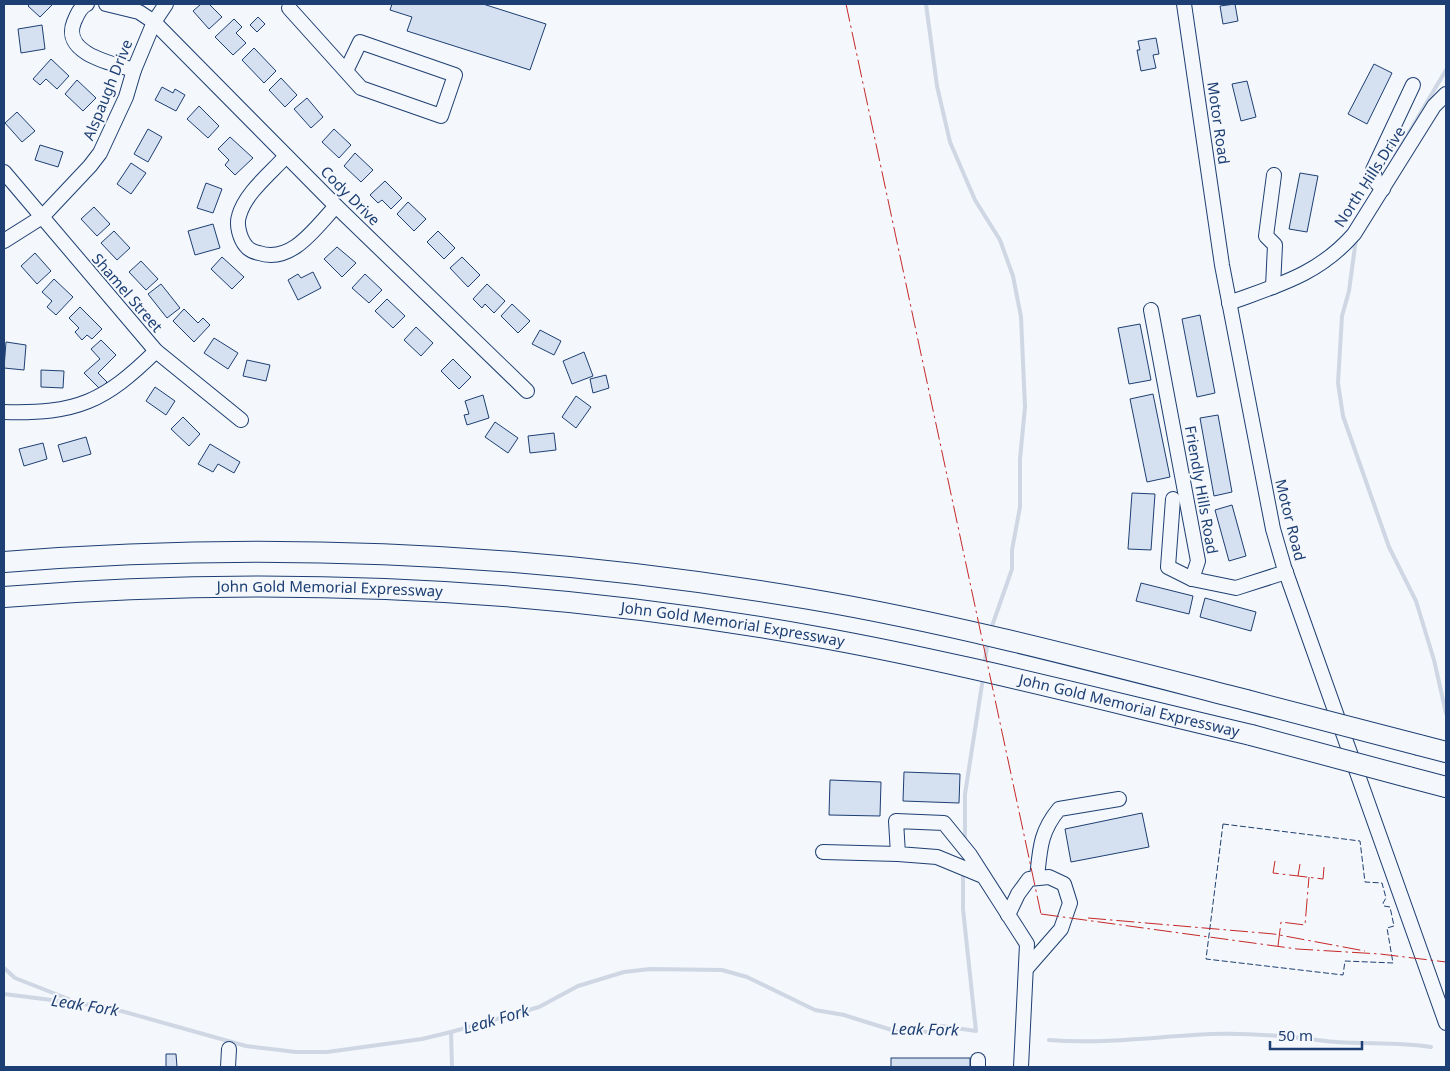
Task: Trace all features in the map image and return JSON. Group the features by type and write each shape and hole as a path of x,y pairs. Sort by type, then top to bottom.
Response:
{"highway":[{"path":"4,562 71,556 191,552 319,553 453,558 573,566 810,599 904,618 1033,646 1446,752"},
{"name":"John Gold Memorial Expressway","path":"4,596 158,588 293,587 425,590 556,600 684,616 811,636 936,660 1251,735 1446,787"}],"street":[{"path":"87,4 81,9 73,24 72,35 74,41 86,53 134,70"},
{"name":"Cody Drive","path":"106,4 140,12 154,22 336,206 527,391"},
{"name":"Alspaugh Drive","path":"4,241 42,217 100,153 126,97 134,70 154,22 166,4"},
{"name":"Motor Road","path":"1184,4 1229,303 1273,529 1286,572 1445,1015"},
{"path":"293,6 346,71 361,88 442,116 454,75 360,42 346,71"},
{"path":"1383,189 1376,182 1373,170 1413,85"},
{"name":"North Hills Drive","path":"1229,303 1306,274 1341,249 1354,234 1434,106 1446,94"},
{"path":"286,156 252,193 239,216 242,240 248,248 264,255 283,255 304,240 336,206"},
{"name":"Shamel Street","path":"4,172 156,351 241,420"},
{"path":"1274,175 1266,236 1274,244 1274,287"},
{"name":"Friendly Hills Road","path":"1151,310 1198,561 1192,579"},
{"path":"4,412 57,411 94,400 132,375 156,351"},
{"path":"1173,499 1168,567 1192,579 1236,588 1286,572"},
{"path":"1037,878 1041,837 1047,824 1059,809 1120,799"},
{"path":"898,854 896,821 944,823 983,876 1027,944 1021,1067"},
{"path":"823,852 937,857 983,876"},
{"path":"1008,915 1018,894 1029,878 1049,877 1064,884 1070,904 1061,929 1026,969"},
{"path":"228,1067 229,1050"}],"building":[{"path":"30,4 53,4 40,17 28,6"},
{"path":"201,4 209,4 222,17 209,29 193,11"},
{"path":"392,4 483,4 546,24 530,70 407,31 412,17 390,10"},
{"path":"1235,4 1238,21 1223,24 1220,6"},
{"path":"258,17 265,24 257,32 250,25"},
{"path":"234,19 242,27 236,33 246,43 233,55 215,37"},
{"path":"42,25 45,49 21,53 18,29"},
{"path":"1156,38 1159,54 1153,55 1156,68 1141,71 1137,50 1140,50 1138,41"},
{"path":"254,48 276,71 264,83 242,60"},
{"path":"51,59 69,76 57,89 46,79 40,85 33,79"},
{"path":"1374,64 1392,73 1367,124 1348,114"},
{"path":"281,78 297,95 285,107 269,90"},
{"path":"77,80 96,98 83,111 65,94"},
{"path":"1247,81 1256,117 1241,121 1232,84"},
{"path":"162,87 173,93 175,89 185,95 176,111 155,100"},
{"path":"307,98 323,117 311,128 294,109"},
{"path":"199,106 219,126 208,138 187,119"},
{"path":"17,112 35,131 22,142 5,123"},
{"path":"148,129 162,137 148,162 134,154"},
{"path":"334,129 351,145 339,158 322,142"},
{"path":"230,137 253,158 235,175 225,165 229,160 218,149"},
{"path":"40,145 63,152 58,167 35,160"},
{"path":"355,153 373,170 361,182 344,166"},
{"path":"131,163 146,173 131,194 117,184"},
{"path":"1300,173 1318,176 1307,232 1289,229"},
{"path":"385,181 402,198 391,209 382,200 378,203 370,195"},
{"path":"206,183 222,189 213,213 197,208"},
{"path":"408,202 426,219 414,231 397,214"},
{"path":"94,207 110,224 97,236 81,219"},
{"path":"213,224 220,248 195,255 188,231"},
{"path":"114,231 130,248 117,260 101,243"},
{"path":"438,231 455,248 444,259 427,242"},
{"path":"337,247 356,263 342,277 324,259"},
{"path":"35,253 51,271 37,284 21,266"},
{"path":"222,257 244,277 232,289 211,269"},
{"path":"462,257 480,275 468,287 450,268"},
{"path":"141,261 158,279 146,290 129,272"},
{"path":"313,272 321,288 298,300 288,280 298,274 301,278"},
{"path":"365,274 382,290 369,303 352,288"},
{"path":"54,279 73,297 56,315 47,307 52,301 42,292"},
{"path":"161,284 180,308 167,318 148,294"},
{"path":"487,284 505,301 494,313 485,304 482,308 473,299"},
{"path":"387,299 405,316 393,328 375,311"},
{"path":"512,304 530,321 518,333 501,316"},
{"path":"80,307 102,329 92,339 87,335 82,340 75,332 79,328 69,318"},
{"path":"184,309 198,323 203,318 210,325 194,342 173,321"},
{"path":"1200,315 1215,393 1197,397 1182,319"},
{"path":"1140,324 1151,380 1129,384 1118,328"},
{"path":"416,327 433,343 421,356 404,340"},
{"path":"540,330 561,341 554,355 532,344"},
{"path":"214,338 238,353 228,369 204,353"},
{"path":"101,340 116,355 98,373 107,382 100,389 84,373 100,359 91,349"},
{"path":"6,342 26,345 24,370 4,368"},
{"path":"584,352 593,376 572,384 563,361"},
{"path":"453,359 471,377 459,389 441,371"},
{"path":"247,360 270,365 266,381 243,376"},
{"path":"41,370 64,371 63,388 41,387"},
{"path":"606,375 609,388 593,393 590,379"},
{"path":"155,387 175,401 166,415 146,401"},
{"path":"1153,394 1170,477 1147,482 1130,399"},
{"path":"483,395 489,418 467,425 464,415 469,414 465,401"},
{"path":"576,396 591,407 576,428 562,417"},
{"path":"1218,415 1232,492 1214,496 1200,418"},
{"path":"183,417 200,434 189,446 171,429"},
{"path":"495,422 518,438 508,453 485,437"},
{"path":"554,433 556,450 530,453 528,436"},
{"path":"86,437 91,454 63,462 58,445"},
{"path":"43,443 47,459 24,466 19,449"},
{"path":"210,444 240,462 234,473 218,464 213,472 198,464"},
{"path":"1132,493 1155,494 1151,550 1128,549"},
{"path":"1232,505 1246,556 1229,561 1215,510"},
{"path":"1141,583 1193,596 1189,614 1136,601"},
{"path":"1205,598 1256,612 1251,631 1200,617"},
{"path":"904,772 960,774 959,803 903,801"},
{"path":"830,780 881,782 880,816 829,815"},
{"path":"1142,813 1149,847 1071,862 1065,829"},
{"path":"166,1054 176,1054 177,1067 166,1067"},
{"path":"891,1058 970,1058 970,1067 891,1067"}],"waterway":[{"path":"926,4 937,86 950,142 975,200 1000,240 1013,276 1021,317 1025,407 1020,459 1020,507 1012,550 1012,569 991,629"},
{"path":"1395,156 1446,70"},
{"path":"1356,239 1349,291 1342,316 1338,383 1343,416 1389,547 1416,601 1434,660 1446,713"},
{"path":"984,666 988,641"},
{"path":"965,842 965,794 983,678"},
{"name":"Leak Fork","path":"4,994 107,1007 246,1046 296,1052 327,1052 422,1039 451,1032 539,1007 578,986 624,972 650,969 722,970 747,977 815,1010 844,1015 895,1031 929,1032 942,1026 976,1031 963,909 963,871"},
{"path":"4,968 15,978 71,1000"},
{"path":"451,1032 452,1067"},
{"name":"Leak Fork","path":"1049,1040 1103,1041 1210,1034 1242,1034 1431,1047"}],"fence":[{"path":"1223,824 1360,841 1365,882 1382,883 1386,898 1383,903 1384,906 1390,907 1394,926 1387,928 1393,963 1345,961 1343,975 1206,959 1223,824"}],"power":[{"path":"846,4 1041,914"},
{"path":"1275,861 1273,873 1323,879 1324,867"},
{"path":"1298,876 1300,864"},
{"path":"1278,946 1281,922 1305,925 1309,877"},
{"path":"1041,914 1297,949 1380,954 1446,962"},
{"path":"1088,918 1274,934 1365,951"}]}
